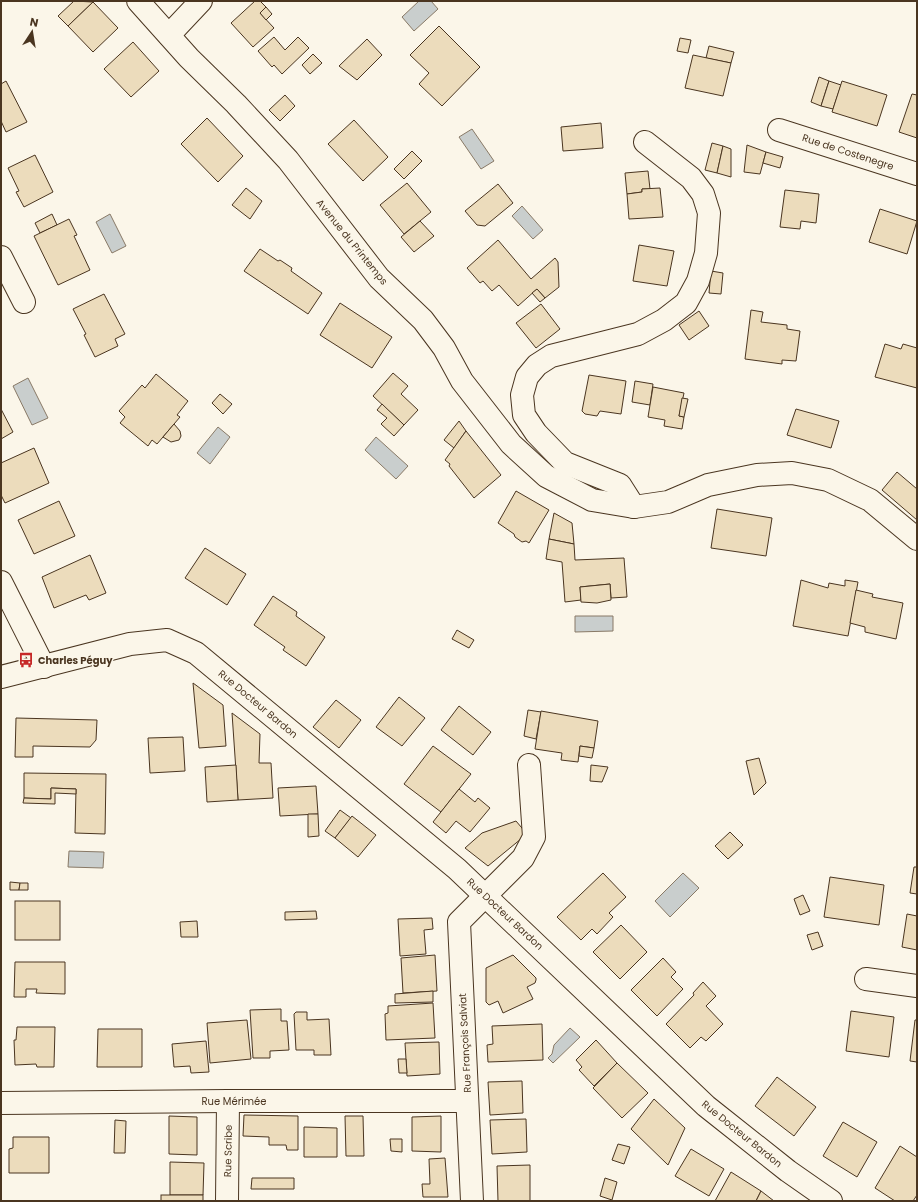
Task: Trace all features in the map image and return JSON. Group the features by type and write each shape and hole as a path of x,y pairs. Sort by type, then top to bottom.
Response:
{"street":[{"name":"Avenue du Printemps","path":"138,1 288,160 379,278 422,320 444,348 462,381 510,444 546,476 592,500 634,507 668,502 708,485 756,475 792,473 828,480 870,500 917,540"},
{"path":"169,35 201,1"},
{"name":"Rue de Costenegre","path":"779,130 917,174"},
{"path":"634,507 620,485 565,463 536,434 524,415 522,394 527,377 537,365 551,356 638,334 664,320 686,303 698,281 706,253 710,213 703,194 691,178 645,142"},
{"path":"1,257 24,302"},
{"path":"1,582 44,667 1,677"},
{"name":"Rue Docteur Bardon","path":"44,667 130,644 167,640 196,653 457,869 706,1106 788,1171 831,1201"},
{"name":"Rue François Salviat","path":"472,1201 459,922 524,858 534,837 529,765"},
{"path":"866,979 917,986"},
{"name":"Rue Scribe","path":"227,1201 228,1101"},
{"name":"Rue Mérimée","path":"1,1103 467,1101"}],"shaded area":[{"path":"419,1 431,1 438,9 414,31 402,17"},
{"path":"472,129 494,161 481,169 459,137"},
{"path":"522,206 543,230 533,239 512,216"},
{"path":"110,214 126,246 112,253 96,222"},
{"path":"28,378 48,418 32,425 13,386"},
{"path":"218,427 230,437 210,464 197,453"},
{"path":"376,437 408,466 396,479 365,450"},
{"path":"575,616 613,616 613,631 575,632"},
{"path":"69,851 104,852 103,868 68,867"},
{"path":"683,873 699,888 670,917 655,901"},
{"path":"570,1028 580,1037 553,1063 548,1058 552,1054 554,1045"}],"building":[{"path":"74,1 93,2 68,26 58,16"},
{"path":"255,1 260,1 266,7 260,13 274,28 253,47 231,23"},
{"path":"93,2 118,28 93,52 68,26"},
{"path":"266,7 272,14 266,20 260,13"},
{"path":"439,26 480,67 442,106 419,84 429,73 410,55"},
{"path":"274,37 285,50 298,37 309,48 282,74 274,65 272,67 258,51"},
{"path":"680,38 691,40 688,53 677,51"},
{"path":"367,39 382,55 357,80 339,66"},
{"path":"133,42 159,71 131,97 104,69"},
{"path":"709,46 734,52 731,63 706,58"},
{"path":"313,54 322,63 310,74 302,65"},
{"path":"693,55 731,63 723,96 685,88"},
{"path":"819,77 829,81 821,106 811,102"},
{"path":"6,81 27,122 6,132 1,121 1,84"},
{"path":"829,81 841,85 833,109 821,106"},
{"path":"842,81 887,95 877,126 832,112"},
{"path":"912,94 917,95 917,138 899,132"},
{"path":"285,95 295,106 280,121 269,110"},
{"path":"207,118 243,156 218,182 181,144"},
{"path":"354,120 388,157 363,181 328,144"},
{"path":"601,123 603,148 563,151 561,127"},
{"path":"712,143 723,146 717,173 705,170"},
{"path":"747,145 766,152 760,174 744,172"},
{"path":"723,146 731,149 731,177 717,173"},
{"path":"412,151 422,161 404,179 394,169"},
{"path":"766,152 783,157 780,168 763,163"},
{"path":"35,155 53,192 24,207 16,192 19,191 8,168"},
{"path":"648,171 650,189 642,189 642,192 627,194 625,173"},
{"path":"407,183 431,212 404,234 380,205"},
{"path":"498,184 513,203 485,226 477,225 465,211"},
{"path":"246,188 262,201 250,219 232,205"},
{"path":"660,188 663,217 629,219 627,194 642,192 642,189"},
{"path":"785,190 819,194 816,223 801,221 800,229 780,227"},
{"path":"880,209 917,221 907,254 869,242"},
{"path":"52,214 57,225 40,233 35,223"},
{"path":"69,219 77,235 74,236 90,270 58,285 34,236"},
{"path":"420,221 434,236 414,252 401,237"},
{"path":"498,240 531,279 555,258 558,262 559,287 545,298 537,289 518,306 499,285 492,291 483,281 480,283 467,268"},
{"path":"639,245 674,251 667,286 633,281"},
{"path":"260,249 292,268 291,271 322,293 308,314 244,271"},
{"path":"711,271 723,273 721,294 709,293"},
{"path":"537,289 545,298 540,302 532,293"},
{"path":"104,294 125,334 115,339 118,346 95,357 84,335 86,334 73,309"},
{"path":"340,303 392,337 372,368 320,335"},
{"path":"541,304 560,329 536,348 516,323"},
{"path":"751,310 763,312 761,322 787,325 787,329 800,331 796,361 782,360 782,364 745,359"},
{"path":"699,311 709,326 689,340 679,325"},
{"path":"885,344 901,349 903,344 917,348 917,388 875,377"},
{"path":"393,373 408,386 401,394 418,410 404,425 373,396"},
{"path":"156,374 188,401 177,415 180,417 157,444 152,440 148,446 120,423 125,417 119,411 142,385 145,388"},
{"path":"589,375 626,381 621,414 600,411 597,416 585,414 582,411"},
{"path":"635,381 653,384 650,405 632,402"},
{"path":"653,387 684,393 679,416 684,417 682,429 664,426 665,420 648,417"},
{"path":"220,394 232,404 223,414 212,403"},
{"path":"682,398 688,399 684,417 679,416"},
{"path":"382,404 404,425 394,436 381,424 387,418 377,410"},
{"path":"1,409 13,432 1,439"},
{"path":"796,409 839,421 831,448 787,435"},
{"path":"459,421 466,431 454,448 444,440"},
{"path":"174,424 180,431 181,436 179,440 171,442 163,437"},
{"path":"466,431 501,475 474,498 449,466 450,464 445,460"},
{"path":"34,448 49,483 5,503 1,495 1,463"},
{"path":"897,472 917,489 917,520 882,490"},
{"path":"516,491 549,510 529,543 526,541 522,542 515,537 514,534 498,523"},
{"path":"59,501 75,536 34,554 18,520"},
{"path":"717,509 772,518 766,556 711,548"},
{"path":"554,513 572,523 574,544 549,539"},
{"path":"549,539 574,544 575,560 624,558 627,597 611,598 610,584 580,587 581,600 565,602 562,562 546,559"},
{"path":"205,548 246,574 227,605 185,578"},
{"path":"90,555 106,593 89,600 86,595 54,608 42,577"},
{"path":"801,580 828,588 829,583 845,586 845,580 858,582 848,636 793,626"},
{"path":"610,584 611,600 597,603 581,602 580,587"},
{"path":"856,590 873,594 872,597 903,603 896,639 865,632 865,627 850,623"},
{"path":"273,596 297,612 296,616 325,637 306,666 283,650 285,647 254,625"},
{"path":"457,630 474,640 469,648 452,639"},
{"path":"193,683 223,705 226,746 199,748"},
{"path":"399,697 425,718 402,746 376,727"},
{"path":"336,700 361,720 339,748 313,727"},
{"path":"459,706 491,732 473,755 441,730"},
{"path":"528,710 541,712 536,739 524,736"},
{"path":"541,711 598,721 594,748 580,746 578,762 561,760 562,753 535,749"},
{"path":"232,713 260,734 259,763 271,763 273,798 238,800"},
{"path":"16,718 97,720 96,740 90,747 33,746 33,757 15,757"},
{"path":"183,737 185,771 150,773 148,738"},
{"path":"433,746 471,774 441,812 404,784"},
{"path":"580,746 594,748 592,758 579,756"},
{"path":"759,758 766,783 754,795 746,761"},
{"path":"236,765 238,800 207,802 205,767"},
{"path":"591,765 608,767 602,782 590,781"},
{"path":"24,773 106,774 105,834 75,833 76,789 51,788 51,799 24,798"},
{"path":"316,786 318,814 280,816 278,788"},
{"path":"51,788 76,789 76,794 55,793 55,804 23,803 24,798 51,799"},
{"path":"459,789 475,802 478,798 490,808 470,832 456,821 446,833 433,822"},
{"path":"340,810 351,818 335,838 325,831"},
{"path":"308,814 318,814 319,836 308,837"},
{"path":"352,816 376,835 358,857 335,838"},
{"path":"516,821 527,834 488,866 465,848 482,833"},
{"path":"730,832 743,845 728,859 715,846"},
{"path":"914,867 917,867 917,894 910,893"},
{"path":"603,873 626,897 609,913 613,917 597,934 592,929 581,940 557,917"},
{"path":"830,877 884,885 879,925 824,917"},
{"path":"10,882 20,883 19,890 10,890"},
{"path":"20,883 28,883 28,890 19,890"},
{"path":"803,895 810,911 800,915 794,899"},
{"path":"15,901 60,901 60,940 15,940"},
{"path":"316,911 317,919 285,920 285,912"},
{"path":"907,914 917,916 917,950 902,947"},
{"path":"432,918 433,929 424,930 426,954 400,956 398,919"},
{"path":"197,921 198,937 181,937 180,922"},
{"path":"621,925 647,952 620,979 593,952"},
{"path":"818,932 823,946 812,950 807,935"},
{"path":"435,955 437,991 403,993 401,958"},
{"path":"513,955 536,978 535,983 527,987 533,999 503,1013 498,1001 489,1005 486,1002 486,968"},
{"path":"663,958 676,972 671,977 683,989 657,1016 631,990"},
{"path":"15,962 65,962 65,994 36,993 37,989 26,989 26,997 14,997"},
{"path":"703,982 716,996 706,1006 723,1024 706,1041 701,1037 690,1048 666,1024 694,995 693,993"},
{"path":"433,991 433,1002 395,1003 395,994"},
{"path":"433,1003 435,1038 386,1040 385,1014 388,1013 388,1006"},
{"path":"281,1009 281,1021 287,1021 289,1050 270,1051 270,1058 253,1058 250,1010"},
{"path":"851,1011 894,1017 889,1057 846,1051"},
{"path":"296,1012 307,1012 307,1020 329,1019 331,1055 314,1055 314,1050 296,1050 294,1014"},
{"path":"247,1020 251,1059 210,1063 207,1023"},
{"path":"915,1020 917,1020 917,1062 910,1061"},
{"path":"542,1024 543,1060 488,1062 487,1045 493,1044 492,1026"},
{"path":"17,1027 55,1027 54,1067 37,1067 36,1064 15,1065 14,1040 16,1040"},
{"path":"98,1029 142,1029 142,1067 97,1067"},
{"path":"596,1040 617,1063 594,1086 579,1070 582,1067 576,1060"},
{"path":"206,1041 209,1072 191,1073 190,1066 174,1067 172,1044"},
{"path":"439,1042 440,1074 407,1076 405,1043"},
{"path":"398,1059 406,1059 407,1073 399,1073"},
{"path":"617,1063 648,1093 622,1118 593,1088"},
{"path":"777,1077 816,1107 794,1136 755,1106"},
{"path":"522,1081 523,1113 490,1115 488,1082"},
{"path":"654,1099 685,1128 668,1165 631,1129"},
{"path":"244,1115 298,1116 298,1150 287,1150 286,1145 269,1145 269,1137 243,1136"},
{"path":"169,1116 197,1117 197,1155 169,1154"},
{"path":"345,1116 363,1116 364,1156 346,1156"},
{"path":"441,1116 441,1152 412,1151 412,1117"},
{"path":"526,1119 527,1152 492,1154 490,1120"},
{"path":"115,1120 126,1121 125,1153 114,1153"},
{"path":"843,1122 877,1142 857,1177 823,1156"},
{"path":"304,1127 337,1128 337,1157 304,1157"},
{"path":"13,1137 49,1137 49,1173 9,1173 9,1149 13,1148"},
{"path":"390,1139 402,1139 402,1152 391,1151"},
{"path":"618,1144 630,1147 624,1164 612,1160"},
{"path":"900,1146 917,1157 917,1195 913,1201 895,1201 875,1188"},
{"path":"691,1149 724,1169 709,1196 675,1176"},
{"path":"445,1158 448,1197 423,1197 422,1184 430,1184 429,1159"},
{"path":"170,1162 204,1163 203,1195 170,1195"},
{"path":"530,1165 530,1201 498,1201 497,1166"},
{"path":"731,1172 761,1191 756,1201 715,1201"},
{"path":"252,1178 294,1178 294,1189 251,1189"},
{"path":"605,1178 617,1182 612,1200 600,1196"},
{"path":"761,1191 774,1201 756,1201"},
{"path":"161,1195 203,1195 203,1201 161,1201"}],"place":[{"name":"Charles Péguy","path":"26,660"}]}
